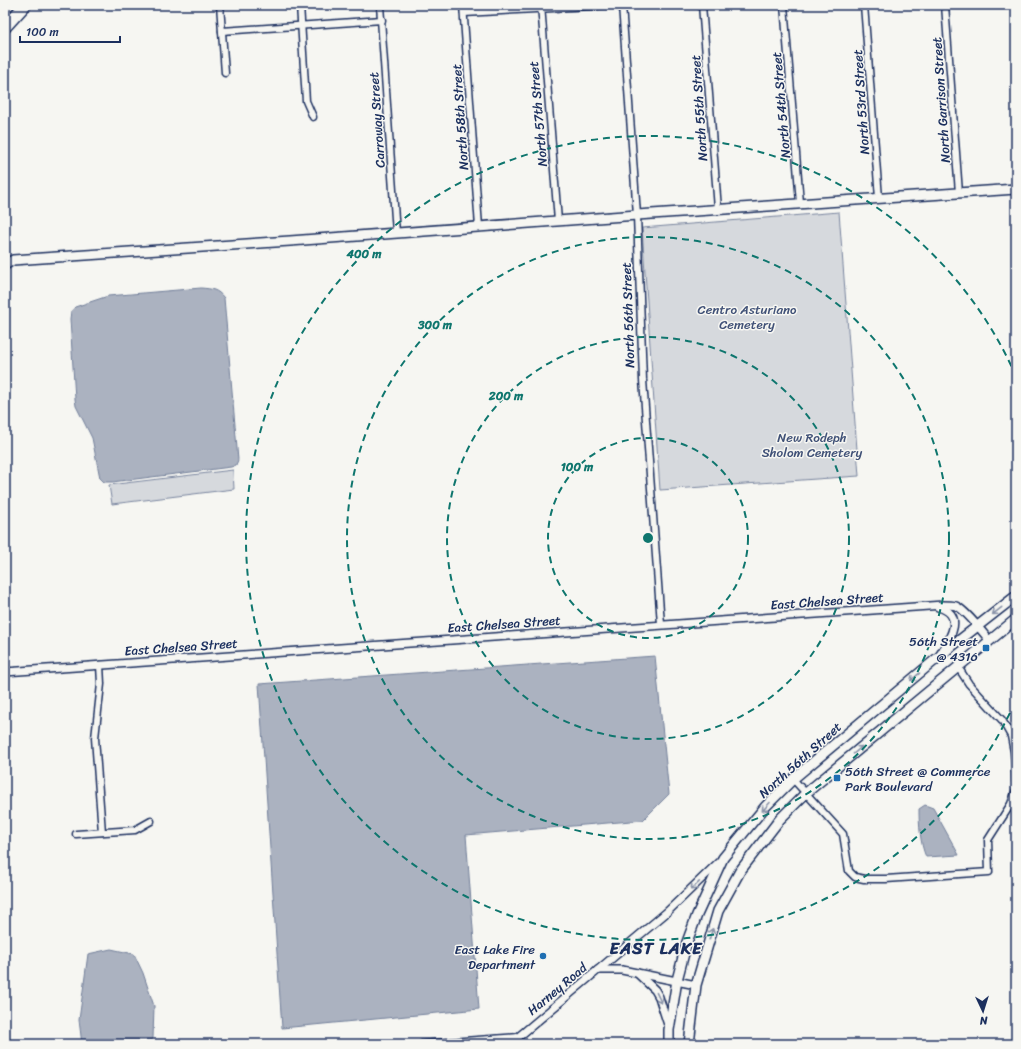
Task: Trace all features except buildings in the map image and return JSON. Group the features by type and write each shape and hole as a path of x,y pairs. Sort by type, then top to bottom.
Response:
{"highway":[{"path":"5,8 8,5"},
{"path":"5,28 25,5"}],"main road":[{"path":"8,261 800,203 1016,189"},
{"name":"North 56th Street","path":"669,1044 669,1030 677,980 687,942 697,915 723,858 765,807 793,779 938,657 1016,596"},
{"path":"689,1044 696,985 718,911 740,871 780,819 806,793 1016,619"}],"street":[{"path":"220,5 225,73"},
{"path":"300,5 306,101 313,117"},
{"name":"Carroway Street","path":"380,5 396,233"},
{"name":"North 58th Street","path":"463,5 479,227"},
{"path":"464,13 541,7 610,5"},
{"name":"North 56th Street","path":"622,5 637,215 643,380 661,624"},
{"name":"North 55th Street","path":"702,5 718,209"},
{"name":"North 54th Street","path":"784,5 800,203"},
{"name":"North 53rd Street","path":"864,5 879,198"},
{"name":"North Garrison Street","path":"945,5 959,193"},
{"name":"North 57th Street","path":"541,7 558,221"},
{"path":"222,31 382,20"},
{"path":"932,606 948,611 954,624 950,640 938,657"},
{"name":"East Chelsea Street","path":"5,672 661,624 932,606 956,606 960,608 978,626 990,641"},
{"path":"100,665 101,684 95,738 102,832"},
{"path":"958,667 969,684 1002,720 1011,736 1014,752 1016,781"},
{"path":"793,779 843,834 849,871 855,877 864,879 886,879 988,872 988,840 1011,804 1016,790"},
{"path":"76,834 135,830 151,821"},
{"path":"598,970 667,912 723,858"},
{"name":"Harney Road","path":"510,1044 598,970 622,970 696,985"},
{"path":"637,973 655,990 659,997 669,1030"},
{"path":"422,1044 519,1037"}],"green space":[{"name":"Centro Asturiano Cemetery","path":"839,212 859,476 660,490 642,228"},
{"path":"233,470 234,489 112,504 109,485"}],"shaded area":[{"path":"201,288 214,290 224,298 238,460 236,465 231,467 104,482 100,478 92,438 76,406 70,319 71,311 75,307 108,296"},
{"path":"655,656 669,794 643,820 466,835 479,1009 282,1028 259,684"},
{"path":"925,805 933,808 959,855 926,857 921,840 919,815 919,809"},
{"path":"111,949 134,954 143,973 154,1006 153,1038 149,1044 82,1044 79,1020 88,954"}],"place":[{"name":"56th Street @ 4316","path":"986,648"},
{"name":"56th Street @ Commerce Park Boulevard","path":"837,778"},
{"name":"East Lake Fire Department","path":"543,956"}],"district":[{"name":"EAST LAKE","path":"656,948"}],"park label":[{"name":"New Rodeph Sholom Cemetery","path":"812,444"}]}
